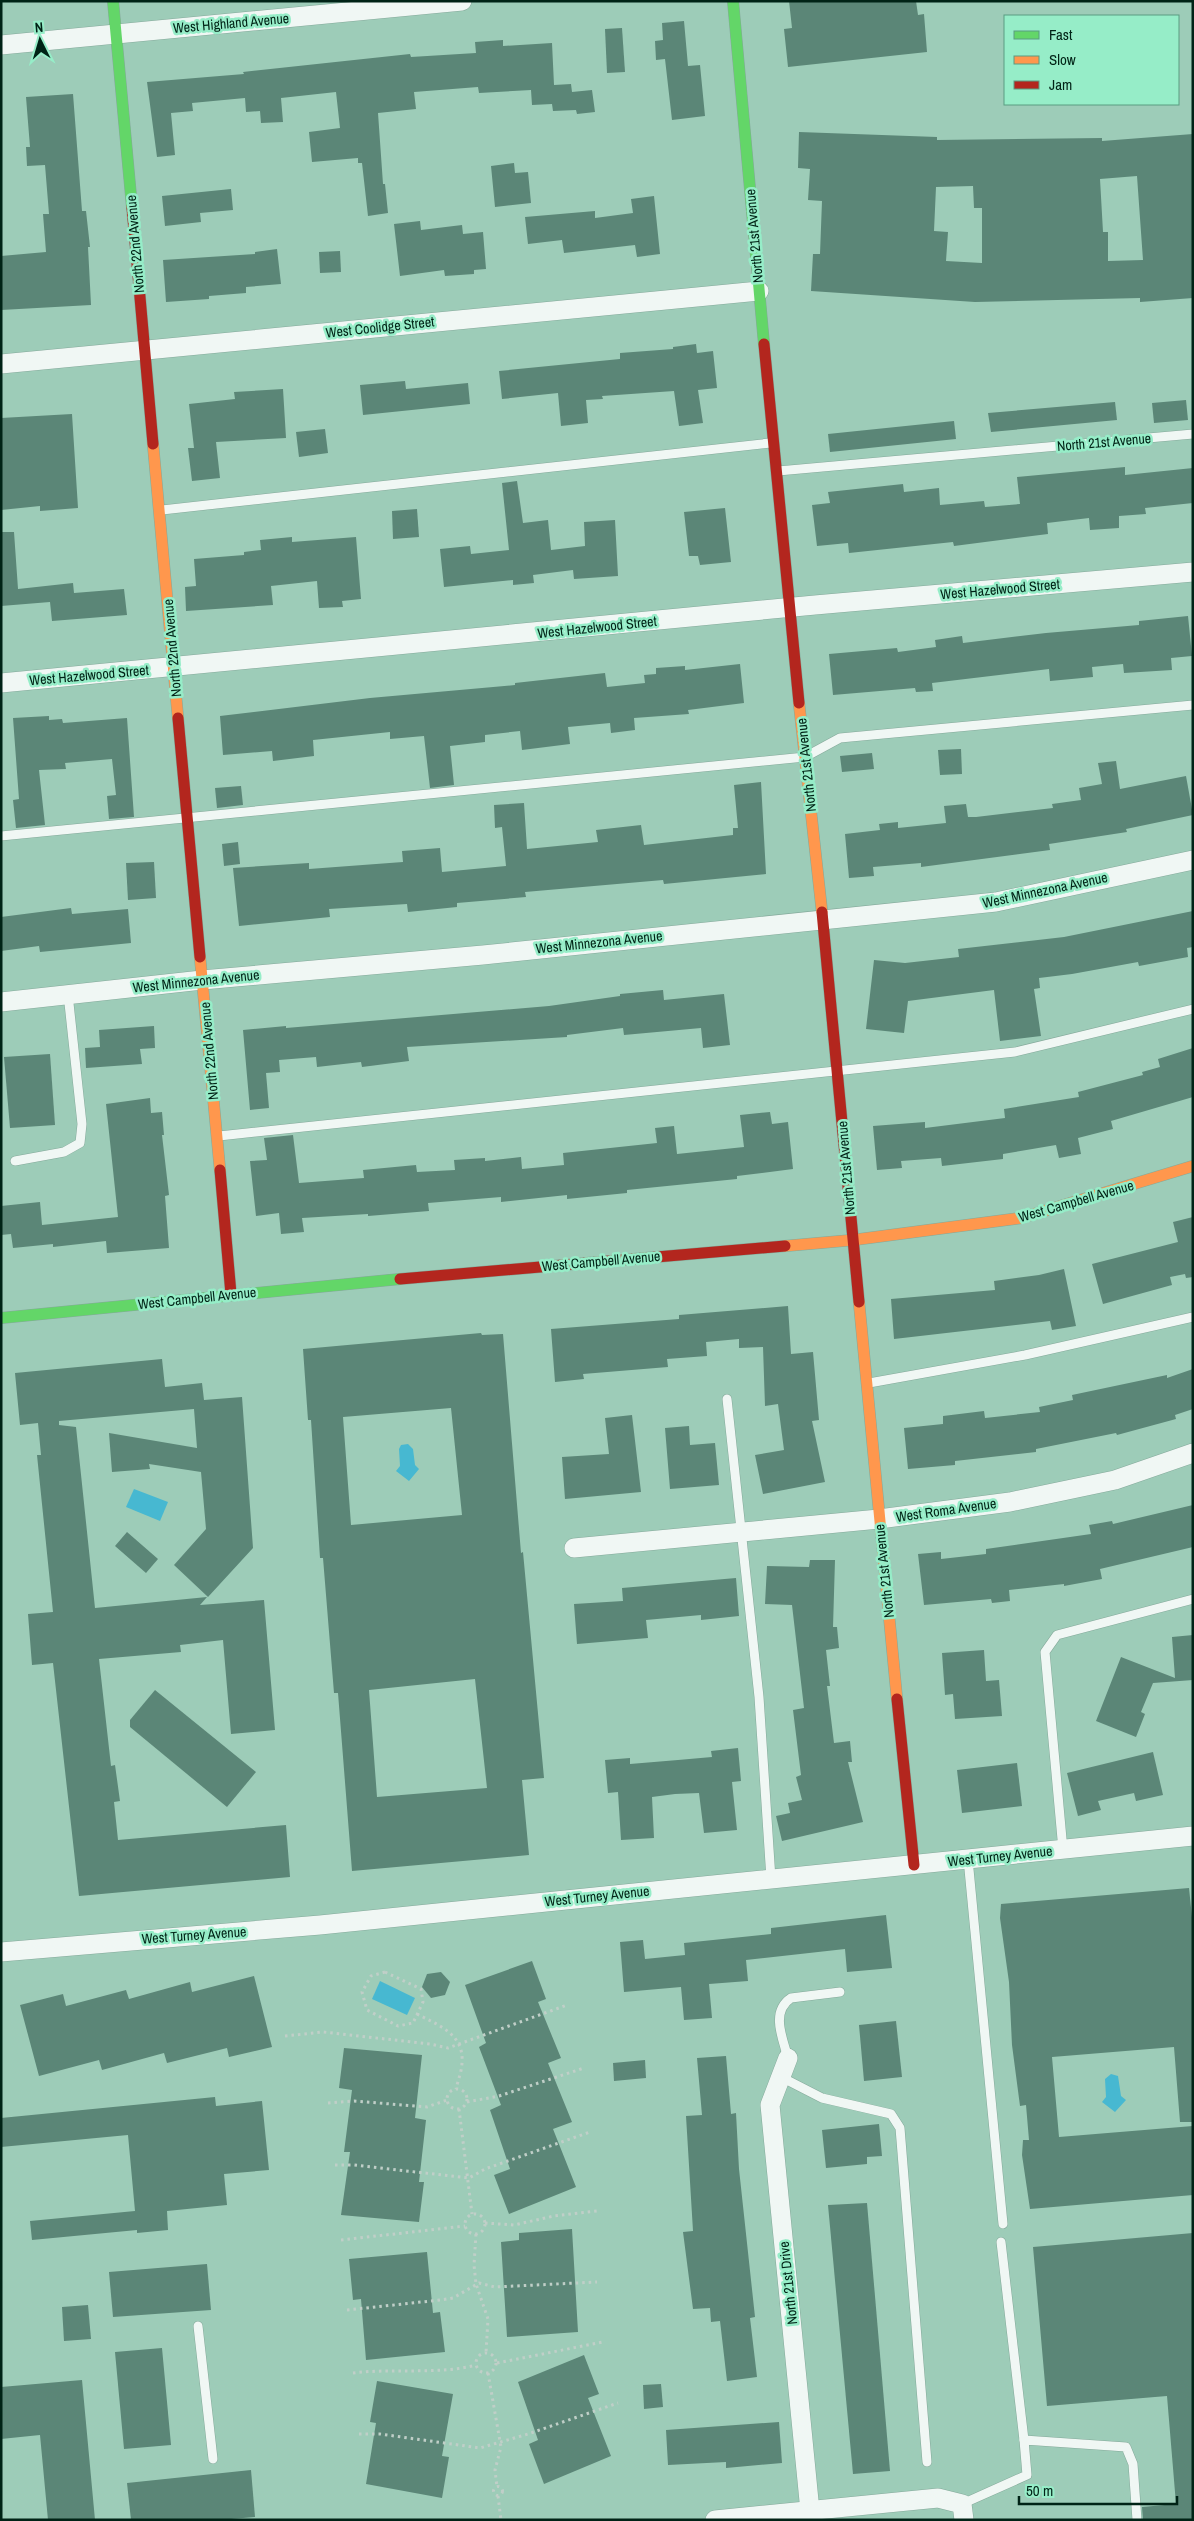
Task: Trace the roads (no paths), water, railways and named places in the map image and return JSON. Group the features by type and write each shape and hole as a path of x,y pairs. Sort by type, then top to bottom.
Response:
{"street":[{"name":"North 22nd Avenue","path":"113,1 231,1294"},
{"name":"West Highland Avenue","path":"1,45 462,1"},
{"name":"North 21st Avenue","path":"733,1 788,608 823,919 866,1384 914,1865"},
{"name":"West Coolidge Street","path":"1,364 759,290"},
{"name":"West Hazelwood Street","path":"1,683 788,608 1193,572"},
{"name":"West Minnezona Avenue","path":"1,1002 202,980 483,955 996,902 1193,860"},
{"name":"West Campbell Avenue","path":"1,1318 509,1268 853,1240 1021,1218 1193,1166"},
{"name":"West Roma Avenue","path":"574,1548 879,1519 1010,1502 1115,1480 1193,1453"},
{"name":"West Turney Avenue","path":"1,1952 320,1925 1193,1836"},
{"name":"North 21st Drive","path":"788,2058 770,2105 810,2511"},
{"path":"715,2520 938,2498 963,2512"}],"lane":[{"name":"North 21st Avenue","path":"776,471 1193,434"},
{"path":"159,510 773,442"},
{"path":"1,836 805,757 840,738 1193,705"},
{"path":"15,1161 64,1152 80,1143 82,1124 68,994"},
{"path":"216,1136 1015,1052 1193,1009"},
{"path":"866,1384 1025,1355 1193,1317"},
{"path":"727,1399 759,1696 771,1879"},
{"path":"1063,1850 1044,1652 1057,1635 1193,1599"},
{"path":"968,1859 1004,2224"},
{"path":"788,2058 779,2018 784,2002 791,1998 840,1992"},
{"path":"781,2077 822,2098 891,2114 900,2128 927,2462"},
{"path":"963,2512 1027,2475 1001,2242"},
{"path":"198,2326 212,2459"},
{"path":"1024,2440 1126,2447 1133,2464 1137,2520"}],"water":[{"path":"408,1444 413,1449 415,1465 419,1469 409,1481 396,1471 400,1466 399,1449 401,1445"},
{"path":"134,1489 168,1502 160,1521 126,1507"},
{"path":"380,1981 415,1998 407,2015 372,1999"},
{"path":"1111,2074 1118,2076 1121,2096 1126,2100 1115,2112 1102,2102 1106,2097 1105,2079"}]}
